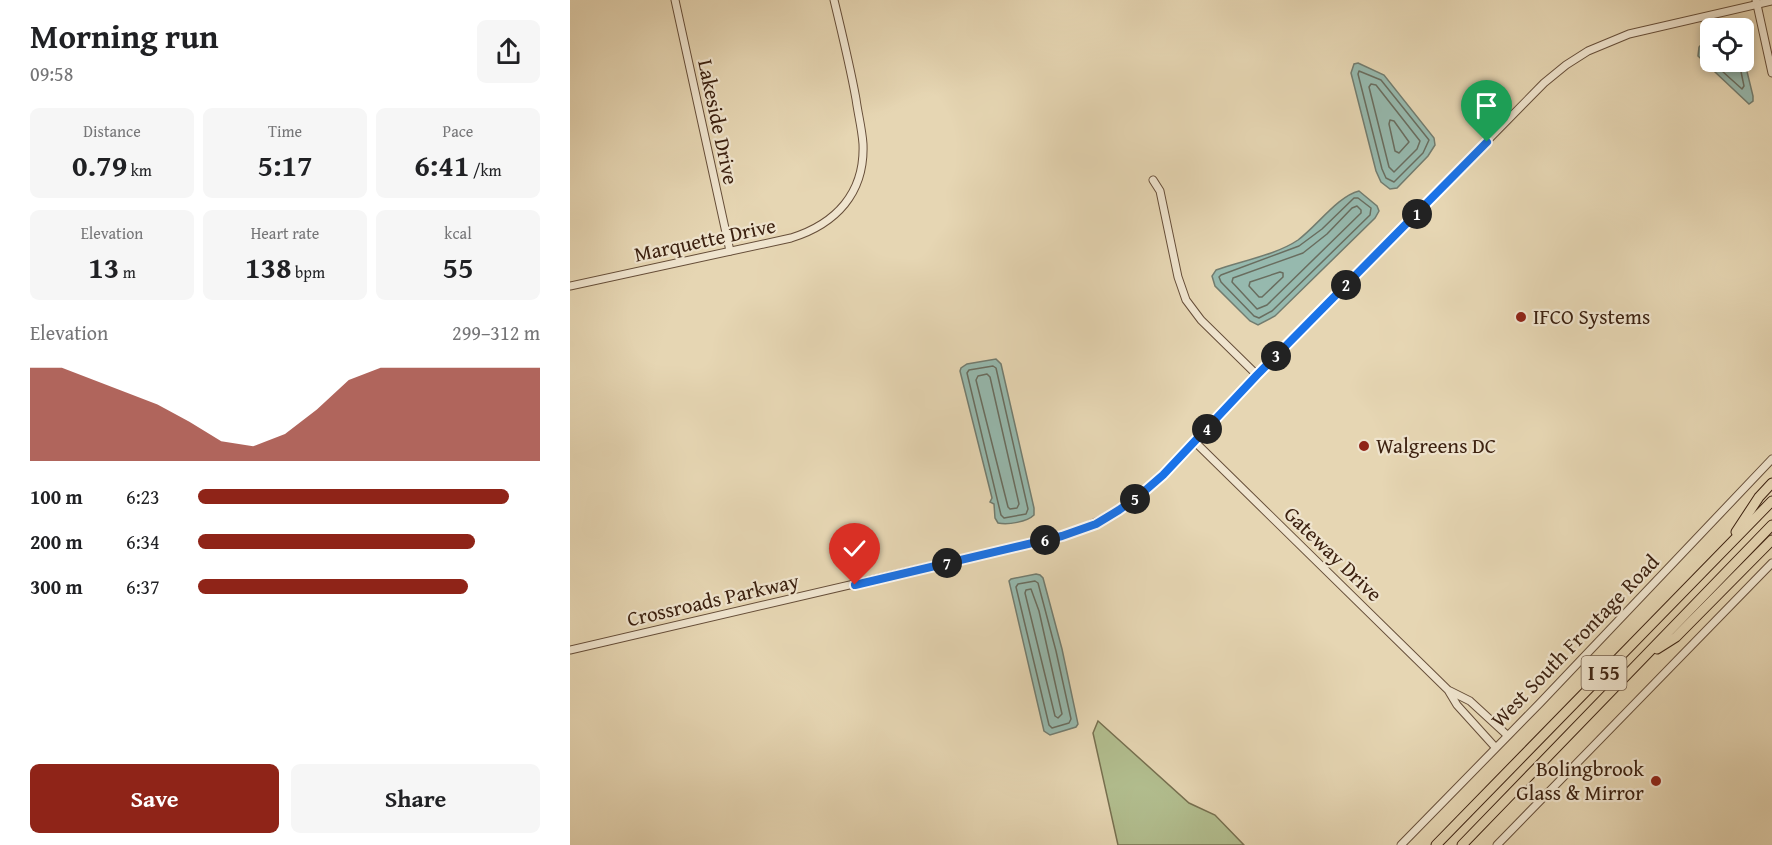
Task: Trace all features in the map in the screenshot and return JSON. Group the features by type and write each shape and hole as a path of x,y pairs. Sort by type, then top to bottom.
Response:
{"highway":[{"path":"1725,549 1759,497 1772,483"},
{"name":"I 55","path":"1436,845 1772,501"},
{"name":"I 55","path":"1462,845 1772,525"},
{"path":"1644,656 1676,637 1772,540"}],"street":[{"name":"Lakeside Drive","path":"675,0 730,251"},
{"name":"Marquette Drive","path":"570,286 806,233 820,227 841,211 854,191 860,173 863,146 852,80 834,0"},
{"name":"Crossroads Parkway","path":"570,650 937,566 1074,532 1096,524 1140,495 1195,442 1257,375 1544,83 1566,65 1588,51 1629,34 1756,2 1772,1"},
{"path":"1756,2 1772,73"},
{"path":"1153,180 1160,192 1186,300 1201,320 1257,375"},
{"name":"Gateway Drive","path":"1195,442 1448,690 1457,705 1495,747"},
{"name":"West South Frontage Road","path":"1401,845 1540,703 1772,459"},
{"path":"1497,845 1772,563"},
{"name":"Gateway Drive","path":"1448,690 1470,701 1507,735"}],"green space":[{"path":"1098,721 1189,803 1215,815 1244,845 1118,845 1093,733"}],"water":[{"path":"1358,63 1384,75 1434,138 1435,145 1428,156 1397,188 1390,189 1381,182 1376,171 1351,73 1354,64"},
{"path":"1715,72 1747,72 1753,96 1753,101 1749,104"},
{"path":"1359,191 1377,206 1379,211 1375,218 1275,316 1258,325 1250,321 1215,286 1212,276 1216,270 1269,254 1289,245 1298,240 1343,199"},
{"path":"996,359 1001,364 1034,508 1034,515 1031,517 1002,524 998,523 995,518 994,504 990,502 992,498 960,371 967,364"},
{"path":"1036,574 1043,578 1062,649 1078,724 1076,727 1050,735 1044,731 1009,581"}],"place":[{"name":"IFCO Systems","path":"1521,317"},
{"name":"Walgreens DC","path":"1364,446"},
{"name":"Bolingbrook Glass & Mirror","path":"1656,781"}],"route":[{"path":"855,585 1062,536 1096,524 1119,510 1163,475 1257,375 1487,142"}]}
